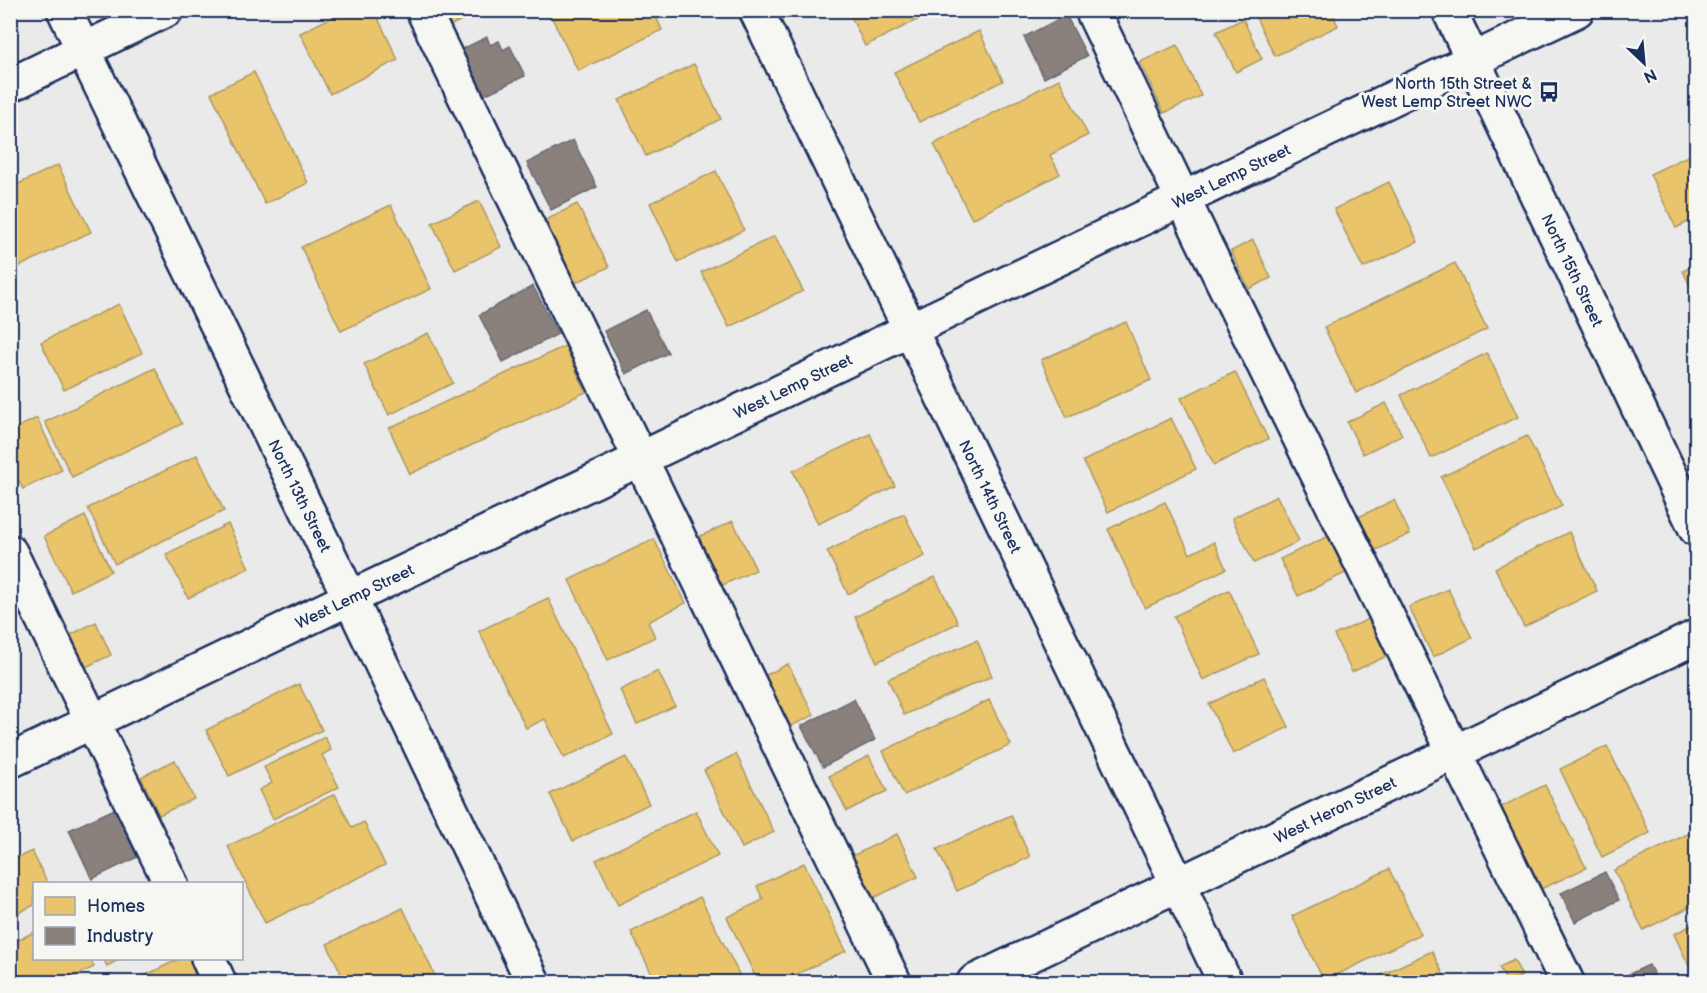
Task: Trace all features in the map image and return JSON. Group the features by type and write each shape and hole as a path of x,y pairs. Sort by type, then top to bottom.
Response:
{"street":[{"name":"North 13th Street","path":"64,10 350,598 533,982"},
{"path":"10,85 166,10"},
{"path":"423,10 894,982"},
{"name":"North 14th Street","path":"756,10 1225,982"},
{"path":"1092,10 1567,982"},
{"name":"North 15th Street","path":"1449,10 1696,529"},
{"name":"West Lemp Street","path":"10,761 1576,10"},
{"path":"10,552 170,882"},
{"name":"West Heron Street","path":"974,982 1696,637"},
{"path":"209,960 219,982"}],"building: Homes":[{"path":"346,10 374,10 398,60 330,94 300,33"},
{"path":"424,10 475,10 476,13 435,33"},
{"path":"553,10 653,10 662,30 578,71 549,12"},
{"path":"848,10 937,10 865,46"},
{"path":"1252,10 1331,10 1338,26 1275,56"},
{"path":"1243,19 1262,59 1236,72 1216,32"},
{"path":"979,31 1003,81 919,122 894,72"},
{"path":"1177,45 1201,96 1164,113 1140,62"},
{"path":"694,64 721,119 646,156 619,100"},
{"path":"254,72 308,183 265,204 211,93"},
{"path":"1059,79 1088,135 1050,155 1060,174 972,219 934,144"},
{"path":"1696,152 1696,218 1676,228 1650,174"},
{"path":"58,165 91,232 10,271 10,188"},
{"path":"716,171 744,230 678,262 650,203"},
{"path":"1389,182 1418,242 1363,268 1334,209"},
{"path":"479,201 501,247 455,270 432,223"},
{"path":"577,204 609,267 573,284 542,222"},
{"path":"391,205 431,289 341,331 301,247"},
{"path":"775,236 803,291 729,327 701,272"},
{"path":"1253,240 1271,278 1249,289 1231,251"},
{"path":"1455,263 1487,329 1356,393 1324,327"},
{"path":"1696,264 1696,298 1683,271"},
{"path":"119,304 142,353 64,390 41,342"},
{"path":"1126,322 1151,380 1067,417 1041,360"},
{"path":"428,333 453,383 389,415 364,364"},
{"path":"565,346 586,392 410,474 389,428"},
{"path":"1487,353 1518,417 1431,458 1401,395"},
{"path":"155,368 182,424 72,477 45,422"},
{"path":"1235,372 1268,439 1214,465 1181,398"},
{"path":"1386,403 1402,435 1363,454 1347,422"},
{"path":"37,418 62,470 23,489 10,464 10,431"},
{"path":"1171,418 1196,469 1108,512 1083,461"},
{"path":"870,434 895,486 818,524 793,471"},
{"path":"1527,436 1562,506 1476,548 1441,477"},
{"path":"197,455 224,511 115,564 88,508"},
{"path":"1277,496 1299,541 1254,563 1232,518"},
{"path":"1394,500 1410,534 1370,553 1354,519"},
{"path":"1165,502 1190,554 1214,542 1226,569 1145,608 1108,529"},
{"path":"904,514 925,556 848,594 827,551"},
{"path":"85,516 111,571 71,591 44,536"},
{"path":"733,521 756,570 718,587 696,538"},
{"path":"228,524 249,568 188,598 166,554"},
{"path":"1337,532 1354,569 1298,596 1280,559"},
{"path":"1569,532 1597,591 1524,627 1495,568"},
{"path":"654,539 686,603 648,622 655,637 608,660 569,580"},
{"path":"935,577 958,623 877,662 855,617"},
{"path":"1448,589 1472,638 1433,657 1409,607"},
{"path":"1229,590 1259,654 1203,680 1174,616"},
{"path":"548,598 613,734 564,758 545,719 526,728 479,631"},
{"path":"1379,614 1396,652 1352,672 1334,635"},
{"path":"96,622 111,655 86,667 70,635"},
{"path":"977,640 992,676 904,715 888,679"},
{"path":"788,664 814,715 787,728 762,677"},
{"path":"658,671 675,706 637,724 620,690"},
{"path":"1264,677 1289,727 1233,754 1209,704"},
{"path":"299,684 322,730 229,776 206,730"},
{"path":"989,700 1011,745 904,795 883,751"},
{"path":"325,737 331,750 322,755 339,787 273,819 259,790 272,783 264,767"},
{"path":"1607,746 1650,833 1602,857 1560,769"},
{"path":"736,754 774,832 742,848 704,770"},
{"path":"869,756 887,791 847,811 829,776"},
{"path":"626,757 649,804 573,841 550,794"},
{"path":"175,760 194,799 159,815 141,777"},
{"path":"1545,785 1586,868 1541,889 1501,807"},
{"path":"335,794 352,828 364,822 385,865 265,923 228,846"},
{"path":"696,811 718,856 618,905 596,860"},
{"path":"1011,815 1030,857 957,891 937,849"},
{"path":"1696,830 1696,904 1643,930 1614,870"},
{"path":"897,834 918,877 869,900 848,858"},
{"path":"32,851 47,882 33,882 33,906 10,917 10,861"},
{"path":"804,863 846,951 780,982 758,982 727,917 763,900 757,886"},
{"path":"1389,869 1421,934 1324,981 1292,916"},
{"path":"700,897 743,982 656,982 631,932"},
{"path":"403,908 438,982 320,982 341,973 327,944"},
{"path":"1696,923 1696,981 1674,934"},
{"path":"33,932 33,960 91,960 94,967 63,982 10,982 10,944"},
{"path":"1432,951 1447,982 1366,982"},
{"path":"104,960 118,960 107,966"},
{"path":"177,960 191,960 201,982 139,982 138,979"},
{"path":"1514,960 1522,976 1507,982 1499,967"},
{"path":"110,975 113,982 95,982"}],"building: Industry":[{"path":"1066,15 1087,56 1044,78 1024,37"},
{"path":"487,37 490,45 499,41 503,50 510,46 525,76 482,96 460,50"},
{"path":"573,140 597,187 551,210 527,163"},
{"path":"533,286 558,334 503,362 479,315"},
{"path":"646,310 668,353 626,374 604,331"},
{"path":"854,699 875,740 823,767 801,726"},
{"path":"121,806 144,854 92,879 69,830"},
{"path":"1605,872 1619,900 1575,922 1561,893"},
{"path":"1649,965 1658,982 1612,982"}],"place":[{"name":"North 15th Street & West Lemp Street NWC","path":"1549,92"}]}
